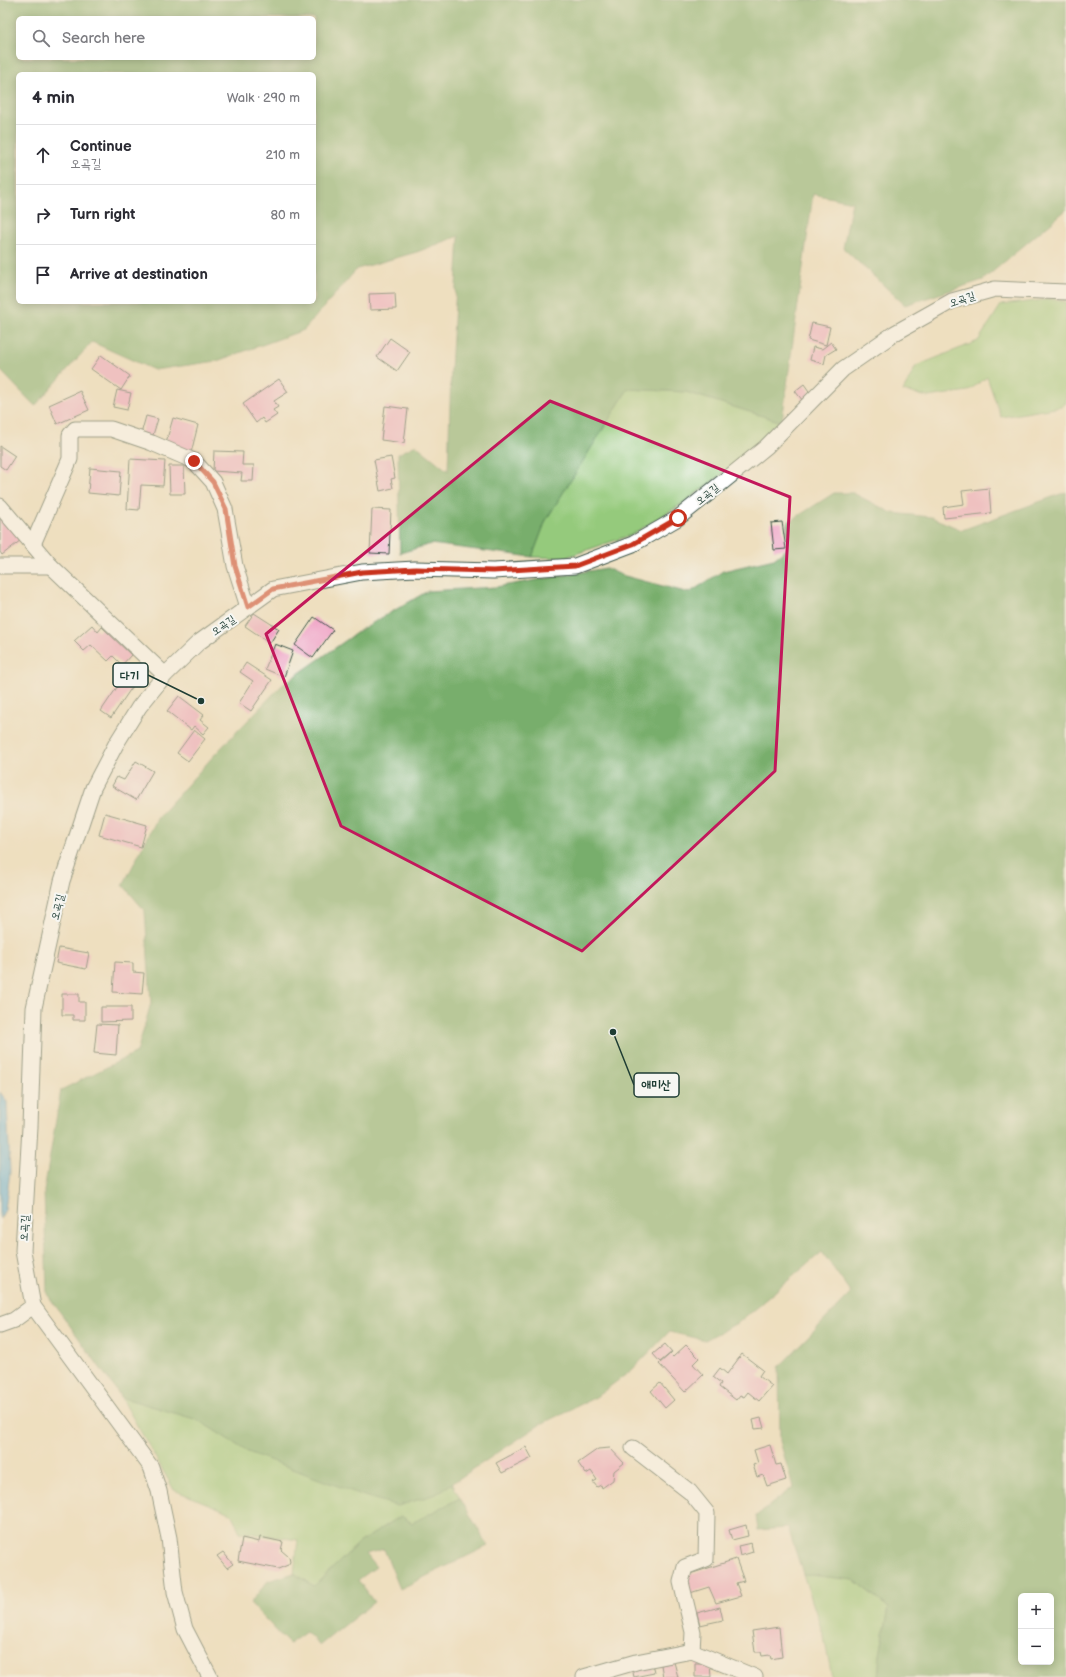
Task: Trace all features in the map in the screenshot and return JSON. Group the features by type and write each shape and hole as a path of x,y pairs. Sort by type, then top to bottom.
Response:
{"street":[{"name":"오곡길","path":"33,1306 22,1252 30,1127 34,1008 62,882 93,788 116,744 139,707 165,675 198,643 273,589 362,572 415,569 493,571 575,566 633,544 678,518 766,447 843,369 895,332 952,301 995,289 1066,292"},
{"path":"33,544 70,459 70,435 75,429 111,429 152,443 194,461 213,482 226,509 235,566 248,607"},
{"path":"0,506 51,566 165,675"},
{"path":"0,566 51,566"},
{"path":"0,1325 14,1320 33,1306 151,1467 169,1538 175,1592 185,1629 210,1677"},
{"path":"633,1448 690,1492 706,1513 706,1559 685,1567 681,1582 694,1632 692,1651"},
{"path":"584,1677 636,1662 692,1651 755,1677"}],"highlighted area":[{"path":"550,401 790,497 775,771 582,951 341,826 266,634"}],"green space":[{"path":"0,0 1066,0 1066,210 983,280 905,305 843,248 852,202 813,194 782,422 686,392 628,389 546,520 532,557 431,544 400,553 398,454 416,445 448,471 451,370 459,236 417,252 357,269 304,330 217,361 154,370 92,342 35,406 0,370"},
{"path":"1052,299 1066,302 1066,403 1061,407 1001,417 987,377 968,391 928,397 903,391 916,366 978,341 1001,305"},
{"path":"628,389 686,392 782,422 732,467 682,504 631,535 564,558 532,557 546,520"},
{"path":"1066,492 1066,1677 878,1677 880,1655 889,1608 854,1580 803,1574 788,1528 758,1530 756,1516 793,1487 780,1441 779,1367 851,1293 822,1252 739,1322 705,1340 669,1332 632,1370 596,1397 541,1424 436,1494 398,1506 364,1496 248,1452 198,1420 121,1397 47,1294 44,1191 61,1090 137,1052 151,1003 145,911 123,885 158,817 217,752 281,686 362,629 428,591 496,587 606,568 621,575 689,593 723,571 774,559 788,548 787,523 834,493 853,493 892,513 931,517 962,530"},
{"path":"121,1397 198,1420 248,1452 436,1494 452,1483 460,1498 412,1523 401,1516 359,1543 314,1586 294,1573 298,1540 240,1532 231,1513 174,1490"},
{"path":"460,1498 488,1546 400,1589 384,1549 366,1554 376,1567 358,1580 374,1602 320,1645 306,1632 289,1644 250,1603 268,1581 294,1573 314,1586 359,1543 401,1516 412,1523"},
{"path":"803,1574 854,1580 889,1608 880,1655 878,1677 832,1677 824,1637"}],"water":[{"path":"0,1092 7,1102 10,1172 5,1210 0,1219"}],"building":[{"path":"395,293 396,309 370,310 369,294"},
{"path":"812,323 830,327 826,345 808,340"},
{"path":"390,338 410,352 397,371 377,357"},
{"path":"831,342 836,349 826,355 824,364 810,360 813,347 822,349"},
{"path":"101,355 130,376 121,390 91,369"},
{"path":"279,379 288,392 274,401 278,407 273,410 277,415 265,423 262,418 256,423 243,404"},
{"path":"804,384 811,394 803,401 795,391"},
{"path":"117,390 131,393 127,410 113,407"},
{"path":"80,391 89,410 57,424 49,405"},
{"path":"385,406 408,409 404,443 381,440"},
{"path":"146,416 158,419 152,438 141,434"},
{"path":"173,418 198,425 191,453 165,446"},
{"path":"0,446 15,456 6,470 0,466"},
{"path":"214,451 243,452 242,465 254,465 253,481 241,481 242,473 213,471"},
{"path":"391,457 395,478 391,479 393,488 380,491 374,460"},
{"path":"130,459 165,461 163,486 141,485 139,510 127,509"},
{"path":"169,466 184,466 185,494 170,494"},
{"path":"90,468 121,471 119,496 88,493"},
{"path":"989,488 991,513 944,518 943,507 964,504 962,491"},
{"path":"372,509 391,510 389,554 370,553"},
{"path":"0,515 21,540 2,555 0,552"},
{"path":"782,522 786,549 774,550 771,523"},
{"path":"254,613 279,629 270,643 245,626"},
{"path":"314,617 333,630 313,658 295,645"},
{"path":"92,625 98,632 102,627 131,655 122,665 113,656 108,661 91,645 84,651 74,641"},
{"path":"275,644 293,651 284,677 265,669"},
{"path":"246,663 272,680 251,711 239,703 253,681 240,672"},
{"path":"122,680 132,687 111,718 101,711"},
{"path":"179,696 204,715 200,720 209,727 203,734 194,726 191,730 167,711"},
{"path":"194,730 205,739 188,761 177,753"},
{"path":"136,761 153,771 136,800 112,786 117,777 124,780"},
{"path":"105,813 147,825 141,847 99,835"},
{"path":"59,948 89,953 86,969 56,963"},
{"path":"115,962 133,963 133,972 144,973 142,994 113,992"},
{"path":"62,994 79,994 79,1002 85,1002 85,1020 73,1020 73,1015 62,1015"},
{"path":"101,1007 131,1007 131,1021 101,1022"},
{"path":"97,1024 118,1025 116,1055 94,1053"},
{"path":"665,1344 672,1352 660,1362 653,1354"},
{"path":"686,1345 699,1358 693,1364 703,1375 685,1392 659,1364 670,1354 673,1357"},
{"path":"742,1354 763,1370 759,1376 772,1386 759,1401 748,1392 744,1397 740,1395 736,1400 719,1387 721,1383 713,1377 720,1368 727,1374"},
{"path":"660,1383 674,1400 665,1408 651,1391"},
{"path":"761,1418 764,1428 755,1429 753,1420"},
{"path":"770,1445 776,1465 781,1464 786,1480 767,1486 763,1475 757,1477 753,1465 758,1463 754,1450"},
{"path":"526,1447 532,1458 502,1473 496,1463"},
{"path":"610,1448 624,1463 614,1471 613,1480 602,1488 601,1485 597,1487 593,1482 597,1480 591,1471 586,1474 578,1463 598,1449"},
{"path":"746,1525 748,1536 732,1540 729,1530"},
{"path":"260,1537 283,1542 281,1550 289,1557 290,1562 288,1565 278,1569 238,1561 242,1538 259,1542"},
{"path":"751,1543 753,1552 740,1556 738,1546"},
{"path":"223,1552 233,1564 227,1568 217,1556"},
{"path":"736,1559 744,1581 736,1583 741,1596 716,1603 709,1587 690,1593 686,1583 690,1574"},
{"path":"720,1607 723,1620 700,1625 697,1613"},
{"path":"779,1627 782,1657 771,1659 770,1655 762,1656 761,1652 755,1652 752,1631"},
{"path":"674,1662 678,1677 663,1677 661,1665"},
{"path":"695,1663 710,1663 711,1677 695,1677"},
{"path":"652,1664 654,1673 634,1677 632,1668"}],"place":[{"name":"다기","path":"201,701"},
{"name":"애미산","path":"613,1032"}],"route":[{"path":"194,461 213,482 226,509 235,566 248,607 273,589 362,572 415,569 493,571 575,566 633,544 678,518"}]}
